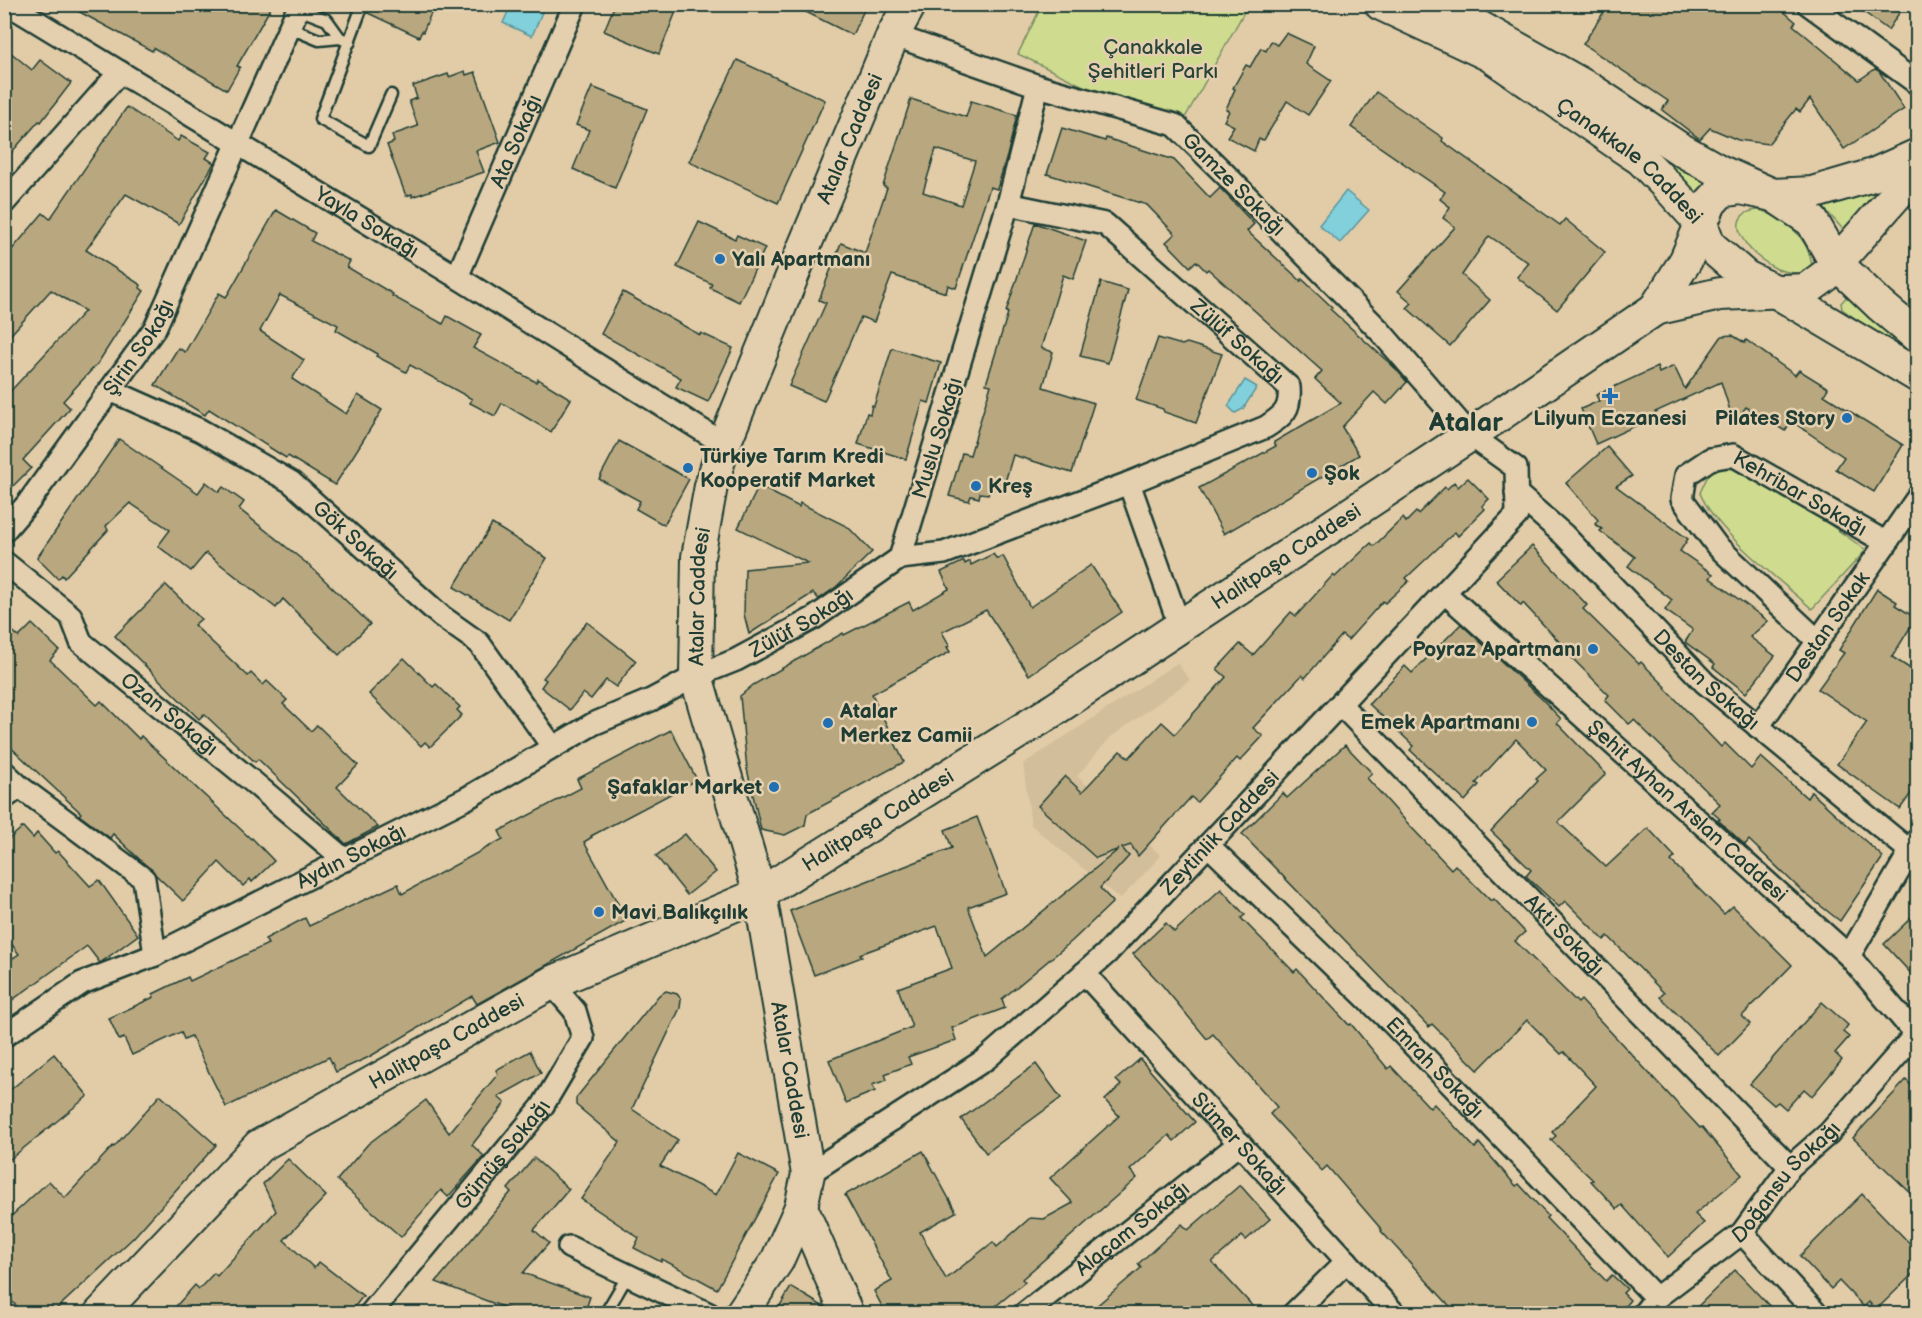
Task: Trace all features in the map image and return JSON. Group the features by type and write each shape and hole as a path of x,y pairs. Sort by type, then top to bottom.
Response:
{"street":[{"name":"Yayla Sokağı","path":"8,4 457,277 724,444"},
{"name":"Ata Sokağı","path":"457,277 575,4"},
{"name":"Atalar Caddesi","path":"801,1207 808,1174 760,894 696,676 698,557 711,486 724,444 893,35 910,4"},
{"name":"Çanakkale Caddesi","path":"1381,4 1490,55 1641,159 1701,223 1709,244 1746,277 1775,291 1917,376"},
{"name":"Çanakkale Caddesi","path":"1438,4 1591,90 1680,149 1719,171 1773,195 1812,221 1836,263 1917,337"},
{"path":"1808,4 1917,84"},
{"name":"Şirin Sokağı","path":"4,531 28,503 155,328 296,14"},
{"name":"Gamze Sokağı","path":"893,35 1038,86 1175,125 1379,330 1470,435"},
{"path":"4,203 120,72"},
{"name":"Muslu Sokağı","path":"900,558 1008,204 1038,86"},
{"path":"1655,309 1686,260 1710,202 1721,191 1741,188 1773,195 1812,193 1844,185 1917,155"},
{"path":"1655,309 1720,294 1806,290 1836,263 1917,170"},
{"name":"Zülüf Sokağı","path":"1008,204 1105,224 1289,387 1291,402 1282,416 1266,427 1129,483"},
{"name":"Halitpaşa Caddesi","path":"100,1314 259,1146 551,983 760,894 1049,713 1470,435 1655,309"},
{"name":"Gök Sokağı","path":"110,390 200,430 291,482 441,615 479,643 552,746"},
{"name":"Zeytinlik Caddesi","path":"808,1174 986,1059 1106,954 1517,515 1516,468 1470,435"},
{"name":"Kehribar Sokağı","path":"1818,641 1717,546 1682,499 1686,475 1710,459 1733,455 1887,543"},
{"path":"900,558 944,553 1129,483 1180,627"},
{"name":"Destan Sokağı","path":"1516,493 1564,535 1705,683 1758,727 1914,845"},
{"name":"Destan Sokak","path":"1758,727 1887,543 1917,496"},
{"name":"Zülüf Sokağı","path":"696,676 736,660 814,618 900,558"},
{"name":"Ozan Sokağı","path":"4,562 71,616 81,642 345,860"},
{"name":"Şehit Ayhan Arslan Caddesi","path":"1445,593 1849,956 1916,1036"},
{"name":"Aydın Sokağı","path":"4,1036 82,983 155,955 345,860 467,798 593,724 651,700 696,676"},
{"name":"Akti Sokağı","path":"1340,704 1790,1167"},
{"path":"4,772 12,793 144,879 155,955"},
{"name":"Emrah Sokağı","path":"1208,845 1394,1026 1649,1306"},
{"path":"1849,956 1914,845"},
{"name":"Sümer Sokağı","path":"1084,973 1395,1314"},
{"name":"Gümüş Sokağı","path":"370,1314 542,1107 583,1038 575,1011 551,983"},
{"name":"Doğansu Sokağı","path":"1649,1306 1742,1233 1790,1167 1829,1133 1916,1036"},
{"name":"Alaçam Sokağı","path":"1024,1314 1240,1143"},
{"path":"741,1314 777,1262 801,1207"},
{"path":"801,1207 847,1314"},
{"path":"1742,1233 1817,1314"},
{"path":"569,1246 709,1314"},
{"path":"1293,1314 1347,1261"}],"lane":[{"path":"363,4 345,40 320,119 369,146 391,95"},
{"path":"296,14 327,20 345,40"},
{"path":"296,14 319,40 345,40"},
{"path":"604,1314 628,1275"}],"shaded area":[{"path":"1177,663 1190,680 1111,737 1077,776 1161,856 1120,899 1031,825 1023,764"}],"green space":[{"name":"Çanakkale Şehitleri Parkı","path":"1042,5 1248,5 1177,132 1018,54"},
{"path":"1593,103 1716,184 1697,200"},
{"path":"1891,179 1850,237 1822,206"},
{"path":"1760,210 1779,218 1801,238 1810,256 1812,267 1805,273 1777,269 1761,259 1747,245 1740,232 1739,222 1746,213"},
{"path":"1851,292 1914,353 1911,358 1842,309 1841,303"},
{"path":"1733,463 1772,484 1866,550 1812,609 1750,555 1708,508 1700,493 1705,480 1715,469"}],"water":[{"path":"511,5 545,5 532,36 503,23"},
{"path":"1346,191 1369,210 1340,243 1319,225"},
{"path":"1245,380 1257,387 1243,409 1235,413 1228,406"}],"building":[{"path":"65,4 273,4 237,66 240,67 227,90 154,48 152,51"},
{"path":"370,4 435,4 419,37 368,13"},
{"path":"615,4 679,4 659,54 604,31"},
{"path":"790,4 867,4 852,35"},
{"path":"1609,4 1775,4 1796,22 1793,25 1859,80 1875,69 1879,71 1904,109 1844,149 1810,99 1800,112 1796,109 1768,144 1738,140 1710,128 1700,139 1662,110 1668,101 1583,44"},
{"path":"1853,4 1905,4 1888,30"},
{"path":"1286,33 1314,46 1306,64 1331,81 1308,115 1287,101 1264,140 1259,139 1254,151 1227,137 1234,126 1224,121 1229,111 1226,109 1235,89 1233,88 1246,65 1250,67 1261,48 1266,51 1271,41 1277,45"},
{"path":"4,47 32,70 40,60 71,83 41,122 39,121 4,161"},
{"path":"737,60 825,100 778,203 689,162"},
{"path":"465,71 466,75 475,72 500,142 476,151 484,172 412,197 412,194 406,196 387,145 394,142 392,135 418,126 409,101 417,98 413,86 448,74 449,77"},
{"path":"592,87 647,109 615,188 573,169 589,130 576,125"},
{"path":"1376,92 1443,138 1442,141 1560,225 1565,219 1605,252 1557,310 1517,277 1529,263 1489,236 1462,275 1490,300 1450,346 1407,308 1412,303 1398,291 1455,227 1443,218 1450,207 1440,199 1445,192 1351,127"},
{"path":"911,99 966,117 971,101 1017,115 997,189 990,187 956,288 948,285 946,293 892,275 874,322 861,317 824,401 789,386 826,303 819,300 841,243 865,253 887,188 883,186","holes":["936,149 975,161 961,205 923,192"]},
{"path":"127,107 178,141 181,136 210,152 206,158 214,163 179,224 126,194 86,250 141,285 140,288 144,291 98,363 63,401 70,408 23,460 31,468 4,495 4,398 85,311 51,290 4,342 4,259 43,213 50,219"},
{"path":"1062,128 1105,141 1106,138 1174,160 1210,198 1220,188 1254,224 1247,231 1301,281 1302,279 1332,307 1330,309 1396,369 1407,382 1387,404 1374,392 1342,427 1359,455 1224,534 1199,488 1276,446 1274,442 1341,403 1315,379 1322,371 1208,269 1206,271 1196,261 1190,267 1166,242 1175,234 1147,205 1047,174"},
{"path":"276,210 315,233 311,241 350,261 347,267 393,294 392,296 443,324 447,316 481,335 473,348 536,382 538,379 571,399 551,432 502,403 495,416 470,403 472,399 410,365 406,372 336,330 338,325 280,295 260,331 304,360 292,379 346,414 358,395 382,410 335,485 288,456 286,458 209,409 205,415 155,385 178,348 185,352 219,293 226,297"},
{"name":"Yalı Apartmanı","path":"699,222 735,239 737,235 765,248 739,302 710,288 712,284 677,267"},
{"path":"1035,223 1086,241 1073,279 1063,275 1041,348 1053,352 1043,387 1094,403 1072,473 1013,455 1003,489 991,489 988,494 980,493 979,498 971,496 969,501 949,496 962,453 970,455 991,385 986,384 1008,313 1006,312"},
{"path":"1101,282 1128,290 1108,363 1080,356"},
{"path":"623,292 700,335 701,333 733,348 708,402 676,387 681,378 601,334"},
{"path":"1732,335 1745,343 1746,340 1795,375 1799,370 1828,388 1824,395 1903,445 1874,492 1836,469 1844,457 1791,421 1785,431 1746,407 1734,423 1721,382 1655,412 1657,416 1596,444 1581,409 1599,401 1596,395 1657,367 1659,373 1674,366 1685,389 1722,336"},
{"path":"1158,338 1182,345 1187,343 1222,354 1196,423 1136,400"},
{"path":"892,348 941,363 929,403 923,401 906,459 858,444 867,413 870,414 872,405 874,406"},
{"path":"119,439 198,493 206,482 219,492 223,487 244,502 239,509 310,566 370,624 339,655 283,599 276,608 206,553 191,571 158,546 170,530 130,503 106,526 108,530 64,578 62,575 58,579 37,558"},
{"path":"619,441 689,479 664,525 636,509 640,501 599,479"},
{"path":"1607,447 1632,476 1616,486 1688,539 1680,551 1713,574 1710,578 1768,621 1750,637 1775,656 1746,693 1713,667 1715,664 1685,642 1693,630 1665,610 1672,600 1628,566 1635,557 1600,531 1602,529 1595,524 1598,520 1566,483"},
{"path":"1468,478 1489,499 1482,506 1485,509 1458,536 1455,532 1406,578 1409,581 1385,603 1383,601 1348,640 1342,635 1305,678 1302,675 1253,728 1263,736 1240,761 1237,758 1197,802 1191,797 1138,856 1131,845 1122,848 1129,856 1100,888 1113,902 1072,941 1002,999 1005,1008 952,1028 956,1040 908,1057 911,1064 885,1074 887,1080 872,1085 875,1091 846,1103 829,1060 912,1027 898,988 952,968 937,926 860,954 862,957 814,975 790,911 952,848 945,830 977,817 1006,893 968,907 987,957 1119,849 1096,858 1038,806 1065,776 1082,792 1120,751 1129,758 1162,722 1175,734 1226,677 1217,669 1240,644 1253,655 1291,612 1296,616 1333,575 1335,577 1371,543 1374,546 1403,518 1406,522 1416,512 1418,514 1445,487 1447,489 1454,482 1458,487"},
{"path":"759,486 799,507 800,503 848,527 872,552 836,587 819,599 813,593 749,634 744,614 745,569 808,563 738,528"},
{"path":"492,524 547,558 509,620 454,587"},
{"path":"1532,546 1587,605 1583,609 1666,687 1721,747 1725,743 1751,769 1761,757 1807,798 1811,792 1883,857 1840,921 1803,892 1749,840 1745,845 1718,820 1720,819 1712,812 1720,804 1634,720 1629,724 1605,700 1609,695 1563,649 1565,648 1523,603 1521,606 1496,580"},
{"path":"993,554 997,559 1003,556 1030,607 1091,565 1122,612 1029,675 986,610 942,632 950,646 947,647 950,652 872,694 904,762 807,814 805,825 785,835 761,830 747,769 740,696 753,685 843,633 844,635 909,602 913,610 949,589 941,572 964,561 965,564 970,561 971,565"},
{"path":"166,585 201,619 194,625 248,676 251,673 263,685 267,681 287,700 283,704 311,731 317,725 358,765 337,787 378,827 346,844 258,759 255,762 204,714 199,719 115,636"},
{"path":"1877,589 1897,602 1895,605 1916,618 1892,657 1917,673 1917,785 1900,809 1837,764 1867,722 1818,689 1844,653 1839,650"},
{"path":"587,622 636,661 616,687 606,680 591,699 583,693 570,710 541,687 546,680 543,678"},
{"path":"4,623 19,637 32,624 59,650 50,660 97,705 101,701 139,739 141,736 274,861 252,882 250,879 243,886 219,862 183,901 113,834 110,838 79,815 81,813 4,741"},
{"path":"1461,624 1543,700 1561,719 1557,723 1606,774 1558,822 1606,867 1648,828 1675,857 1671,861 1724,914 1733,906 1792,965 1742,1016 1750,1024 1719,1056 1660,997 1664,993 1608,936 1604,940 1565,901 1559,907 1526,876 1531,870 1491,831 1546,770 1516,739 1476,783 1479,785 1465,801 1410,750 1414,746 1369,704 1405,666 1412,673"},
{"path":"404,658 433,687 436,684 460,707 457,710 462,715 430,747 425,742 421,746 369,694"},
{"path":"671,730 697,780 591,836 584,842 627,920 477,1004 472,996 369,1057 336,1072 329,1057 226,1107 191,1036 184,1039 181,1032 132,1055 124,1038 119,1040 109,1018 154,997 153,994 188,977 190,981 268,944 265,939 305,918 309,926 398,884 402,894 503,839 499,831 581,788 577,779"},
{"path":"1345,745 1372,773 1367,778 1451,869 1455,865 1491,901 1494,899 1525,932 1515,941 1578,1003 1581,1000 1700,1128 1702,1127 1742,1175 1695,1214 1704,1223 1668,1257 1622,1205 1617,1209 1591,1181 1593,1180 1551,1140 1556,1136 1552,1132 1596,1086 1564,1052 1561,1054 1527,1020 1478,1070 1432,1024 1429,1027 1242,834 1283,793 1287,798"},
{"path":"23,827 33,838 37,833 55,853 58,851 90,886 99,880 138,935 100,963 87,946 4,1006 4,964 19,954 4,934 4,843"},
{"path":"685,834 716,872 687,895 656,856"},
{"path":"1221,889 1245,915 1241,918 1294,972 1297,969 1349,1025 1351,1024 1388,1069 1391,1066 1430,1108 1434,1104 1475,1148 1479,1143 1516,1186 1519,1184 1548,1216 1546,1218 1606,1281 1612,1275 1627,1289 1623,1293 1630,1300 1618,1314 1457,1314 1381,1231 1327,1166 1322,1171 1270,1114 1277,1107 1213,1034 1207,1039 1133,954 1166,923 1174,932"},
{"path":"1917,912 1917,980 1884,944"},
{"path":"666,991 677,994 681,999 680,1008 632,1109 678,1140 660,1166 716,1195 738,1153 779,1174 717,1289 662,1259 661,1262 634,1248 639,1238 581,1199 620,1142 576,1105 576,1098 659,995"},
{"path":"1822,1002 1848,1025 1843,1032 1849,1037 1835,1053 1842,1060 1812,1096 1804,1089 1786,1109 1778,1102 1774,1105 1750,1084"},
{"path":"530,1051 541,1073 498,1097 505,1103 472,1145 484,1156 448,1197 441,1190 401,1237 337,1180 368,1144 426,1100 449,1133 498,1074 496,1070"},
{"path":"54,1054 88,1096 4,1164 4,1095"},
{"path":"1140,1059 1195,1122 1174,1141 1169,1135 1130,1170 1137,1178 1022,1279 1025,1282 986,1314 886,1314 874,1291 892,1281 845,1195 923,1151 956,1212 920,1232 946,1279 993,1242 997,1247 1030,1218 1044,1219 1073,1203 1050,1178 1119,1116 1105,1100 1121,1085 1116,1080"},
{"path":"1036,1064 1061,1098 986,1153 961,1119"},
{"path":"1906,1080 1917,1091 1917,1199 1853,1138"},
{"path":"160,1095 216,1145 133,1238 51,1314 24,1314 4,1293 4,1223 49,1181 65,1198"},
{"path":"534,1158 569,1189 534,1230 549,1243 523,1273 590,1297 584,1314 522,1314 436,1282 511,1192 508,1189"},
{"path":"288,1159 326,1196 284,1240 314,1268 319,1262 363,1296 349,1314 169,1314 195,1285 199,1289 214,1273 217,1276 276,1211 263,1184"},
{"path":"1240,1185 1270,1219 1246,1240 1242,1236 1212,1262 1260,1314 1087,1314 1141,1268 1138,1264 1182,1224 1188,1230"},
{"path":"1862,1194 1917,1251 1917,1270 1876,1310 1869,1302 1864,1307 1839,1281 1831,1289 1800,1256"},
{"path":"1735,1270 1777,1314 1690,1314"},
{"path":"791,1287 824,1307 827,1314 775,1314"}],"place":[{"name":"Yalı Apartmanı","path":"720,259"},
{"name":"Lilyum Eczanesi","path":"1610,396"},
{"name":"Pilates Story","path":"1847,418"},
{"name":"Türkiye Tarım Kredi Kooperatif Market","path":"688,468"},
{"name":"Şok","path":"1312,473"},
{"name":"Kreş","path":"976,486"},
{"name":"Poyraz Apartmanı","path":"1593,649"},
{"name":"Emek Apartmanı","path":"1532,722"},
{"name":"Atalar Merkez Camii","path":"828,723"},
{"name":"Şafaklar Market","path":"774,787"},
{"name":"Mavi Balıkçılık","path":"599,912"}],"district":[{"name":"Atalar","path":"1466,422"}]}
